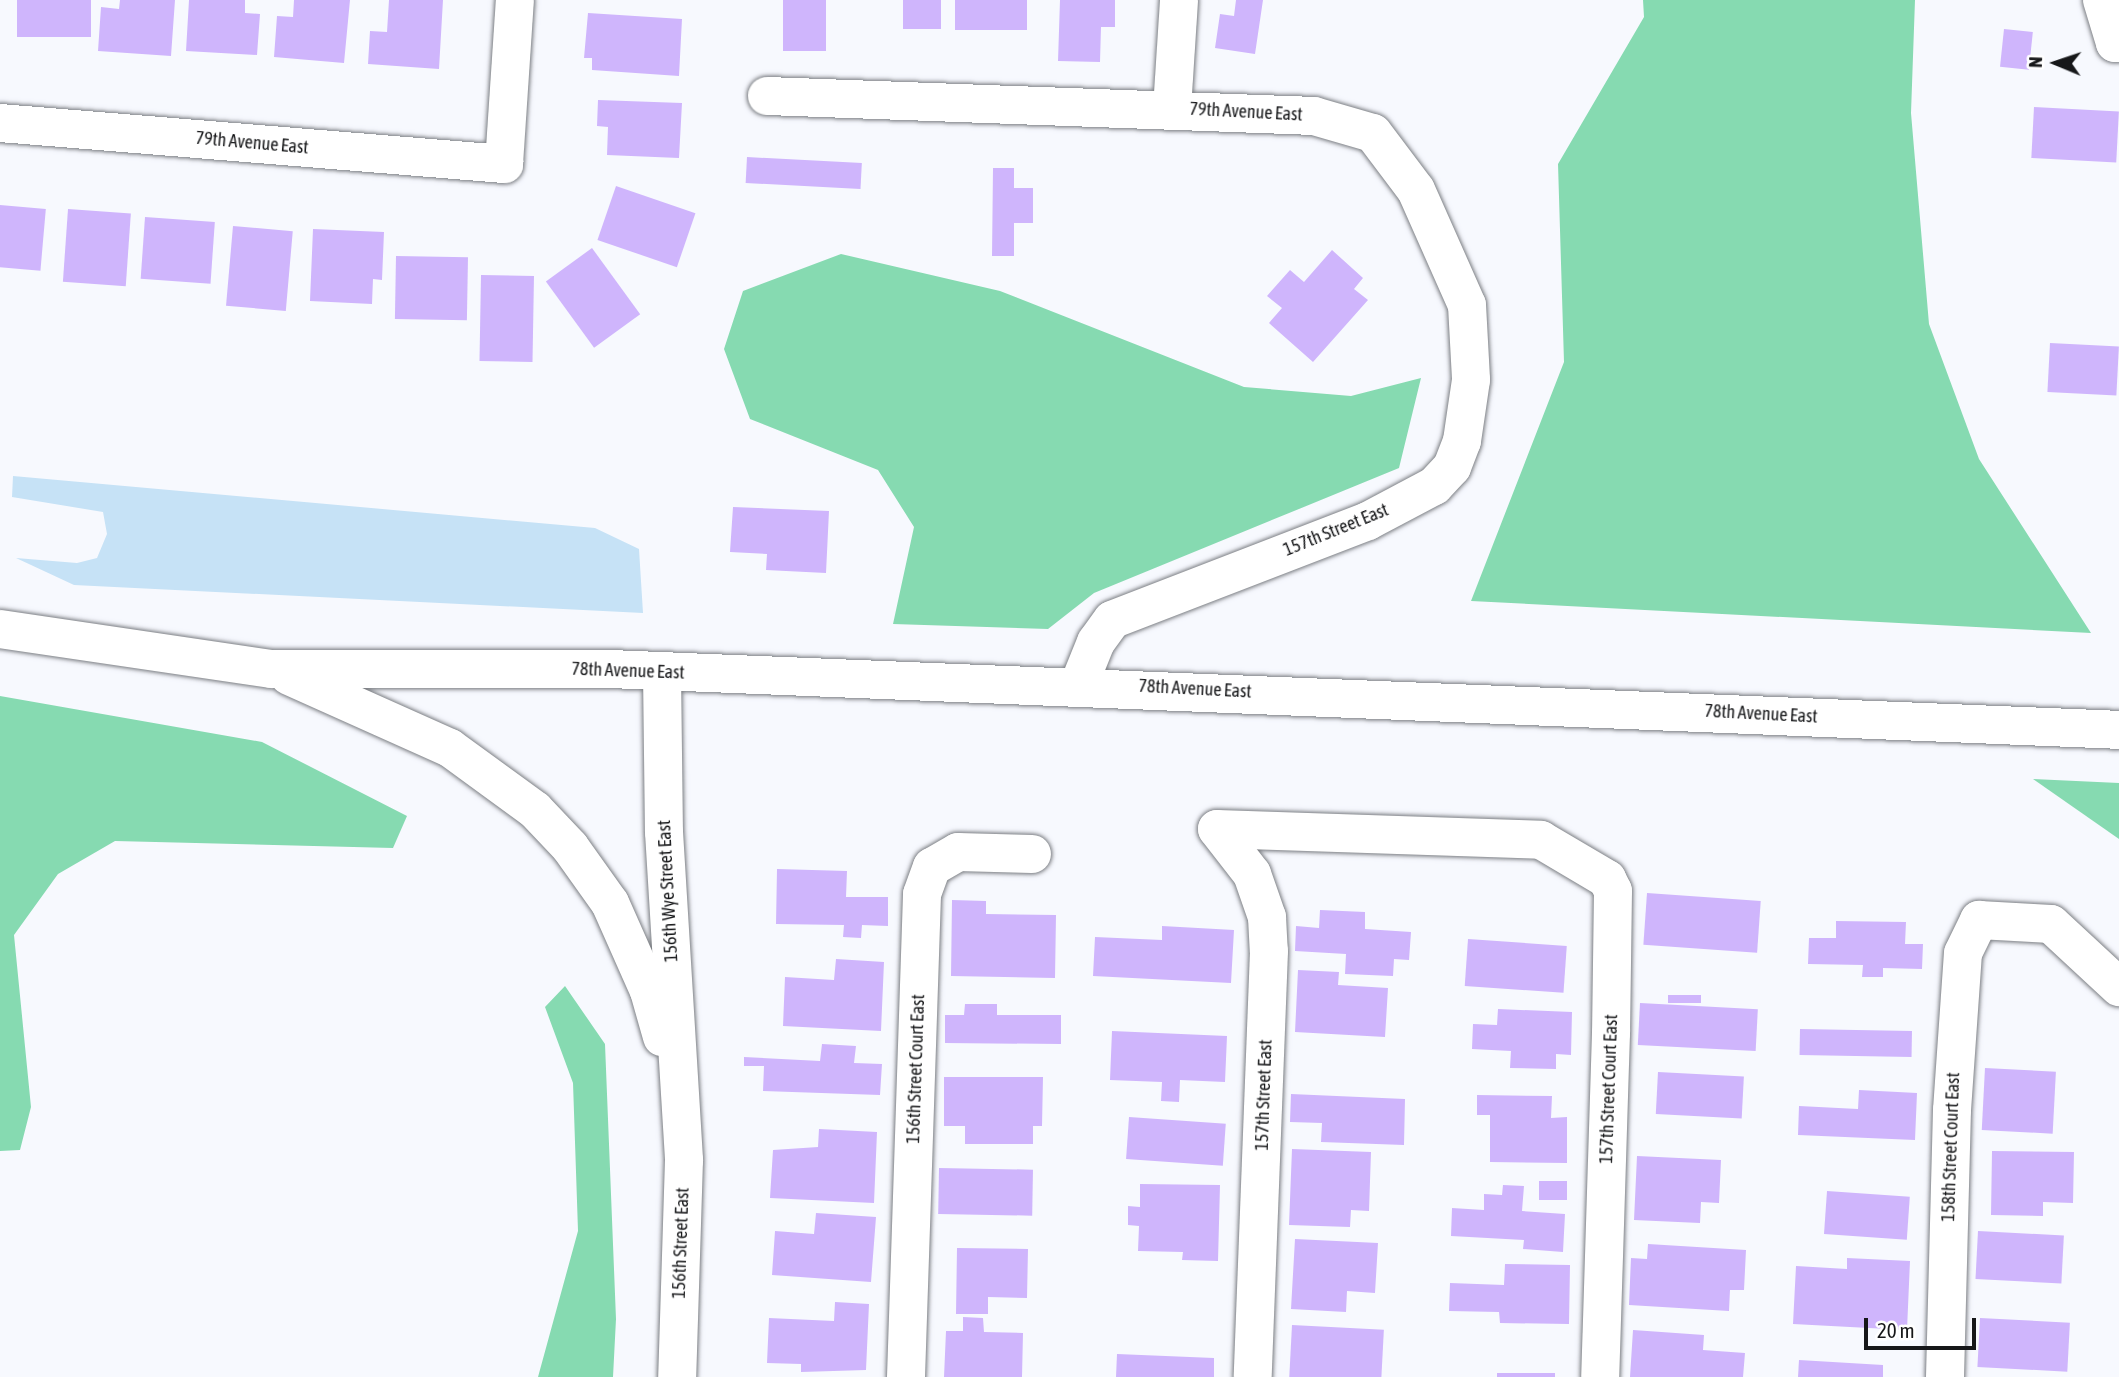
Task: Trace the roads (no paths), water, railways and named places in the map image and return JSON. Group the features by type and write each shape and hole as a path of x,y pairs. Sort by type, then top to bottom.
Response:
{"street":[{"name":"79th Avenue East","path":"0,123 504,164 515,0"},
{"path":"1172,109 1179,0"},
{"path":"2102,0 2115,43 2119,43"},
{"name":"79th Avenue East","path":"767,96 1314,116 1373,133 1386,146 1416,190 1467,305 1471,380 1457,455"},
{"name":"157th Street East","path":"1079,684 1096,642 1112,620 1368,521 1433,486 1457,455"},
{"name":"78th Avenue East","path":"0,629 271,669 662,672 1079,684 2119,730"},
{"name":"78th Avenue East","path":"271,669 450,748 535,810 561,838 610,903 649,991 682,1110"},
{"name":"156th Wye Street East","path":"662,672 664,832 682,1110"},
{"name":"157th Street East","path":"1253,1377 1269,951 1267,917 1252,874 1217,829 1541,840"},
{"name":"157th Street Court East","path":"1541,840 1591,867 1607,879 1613,891 1600,1377"},
{"name":"156th Street Court East","path":"906,1377 922,894 932,867 958,852 1032,854"},
{"name":"158th Street Court East","path":"1945,1377 1959,980 1963,953 1979,920 2051,924 2119,987"},
{"name":"156th Street East","path":"677,1377 682,1110"}],"water":[{"path":"13,476 595,528 639,549 643,613 74,585 16,558 77,563 97,558 107,534 103,512 12,497"}]}
